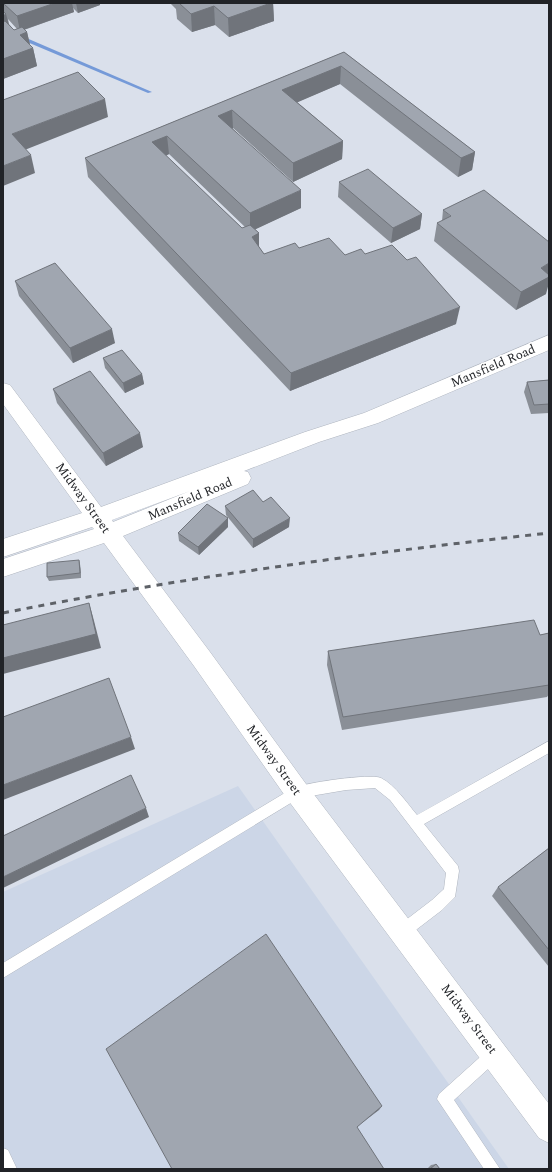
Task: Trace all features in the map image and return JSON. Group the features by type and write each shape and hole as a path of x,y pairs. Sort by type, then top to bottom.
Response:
{"street":[{"name":"Mansfield Road","path":"3,548 103,525 183,503 317,445 371,418 549,342"},
{"name":"Midway Street","path":"3,390 202,659 297,792 403,931 549,1128"},
{"name":"Mansfield Road","path":"3,568 103,525"}],"lane":[{"path":"416,822 549,747"},
{"path":"3,971 297,792 346,784 376,782 394,796 416,822 453,871 450,892 437,905 403,931"},
{"path":"493,1169 444,1099 494,1054"},
{"path":"3,1155 10,1169"}],"shaded area":[{"path":"238,786 509,1169 3,1169 3,892"}],"building":[{"path":"3,3 55,3 17,16"},
{"path":"179,3 271,3 228,18 214,6 191,14"},
{"path":"5,21 14,30 22,27 27,32 20,35 33,48 3,59 3,22"},
{"path":"344,52 475,152 461,158 341,66 282,90 343,141 293,163 232,110 218,116 301,190 250,213 167,136 152,142 242,228 250,225 259,233 252,237 264,254 295,243 299,248 329,238 345,255 361,249 365,254 392,245 407,260 416,257 460,307 291,373 85,158"},
{"path":"78,72 105,99 12,134 31,155 3,166 3,100"},
{"path":"368,169 422,214 393,228 339,182"},
{"path":"484,190 549,242 549,263 541,268 549,275 549,277 521,292 437,223 451,216 443,210"},
{"path":"55,263 112,329 70,348 15,281"},
{"path":"122,350 142,374 123,383 103,358"},
{"path":"90,371 140,433 103,453 53,389"},
{"path":"549,380 549,404 534,405 527,382"},
{"path":"253,490 263,502 271,497 290,518 253,539 225,506"},
{"path":"207,504 228,518 198,547 178,533"},
{"path":"79,560 80,573 47,577 47,563"},
{"path":"89,603 96,634 3,658 3,625"},
{"path":"534,620 540,635 549,633 549,685 343,717 328,651"},
{"path":"109,678 131,737 3,785 3,717"},
{"path":"131,775 146,808 3,877 3,836"},
{"path":"549,848 549,950 498,887"},
{"path":"266,934 382,1106 357,1127 384,1169 172,1169 106,1049"},
{"path":"436,1164 440,1169 430,1169"}],"waterway":[{"path":"22,38 150,92"}],"railway":[{"path":"3,613 139,588 275,567 549,533"}]}
